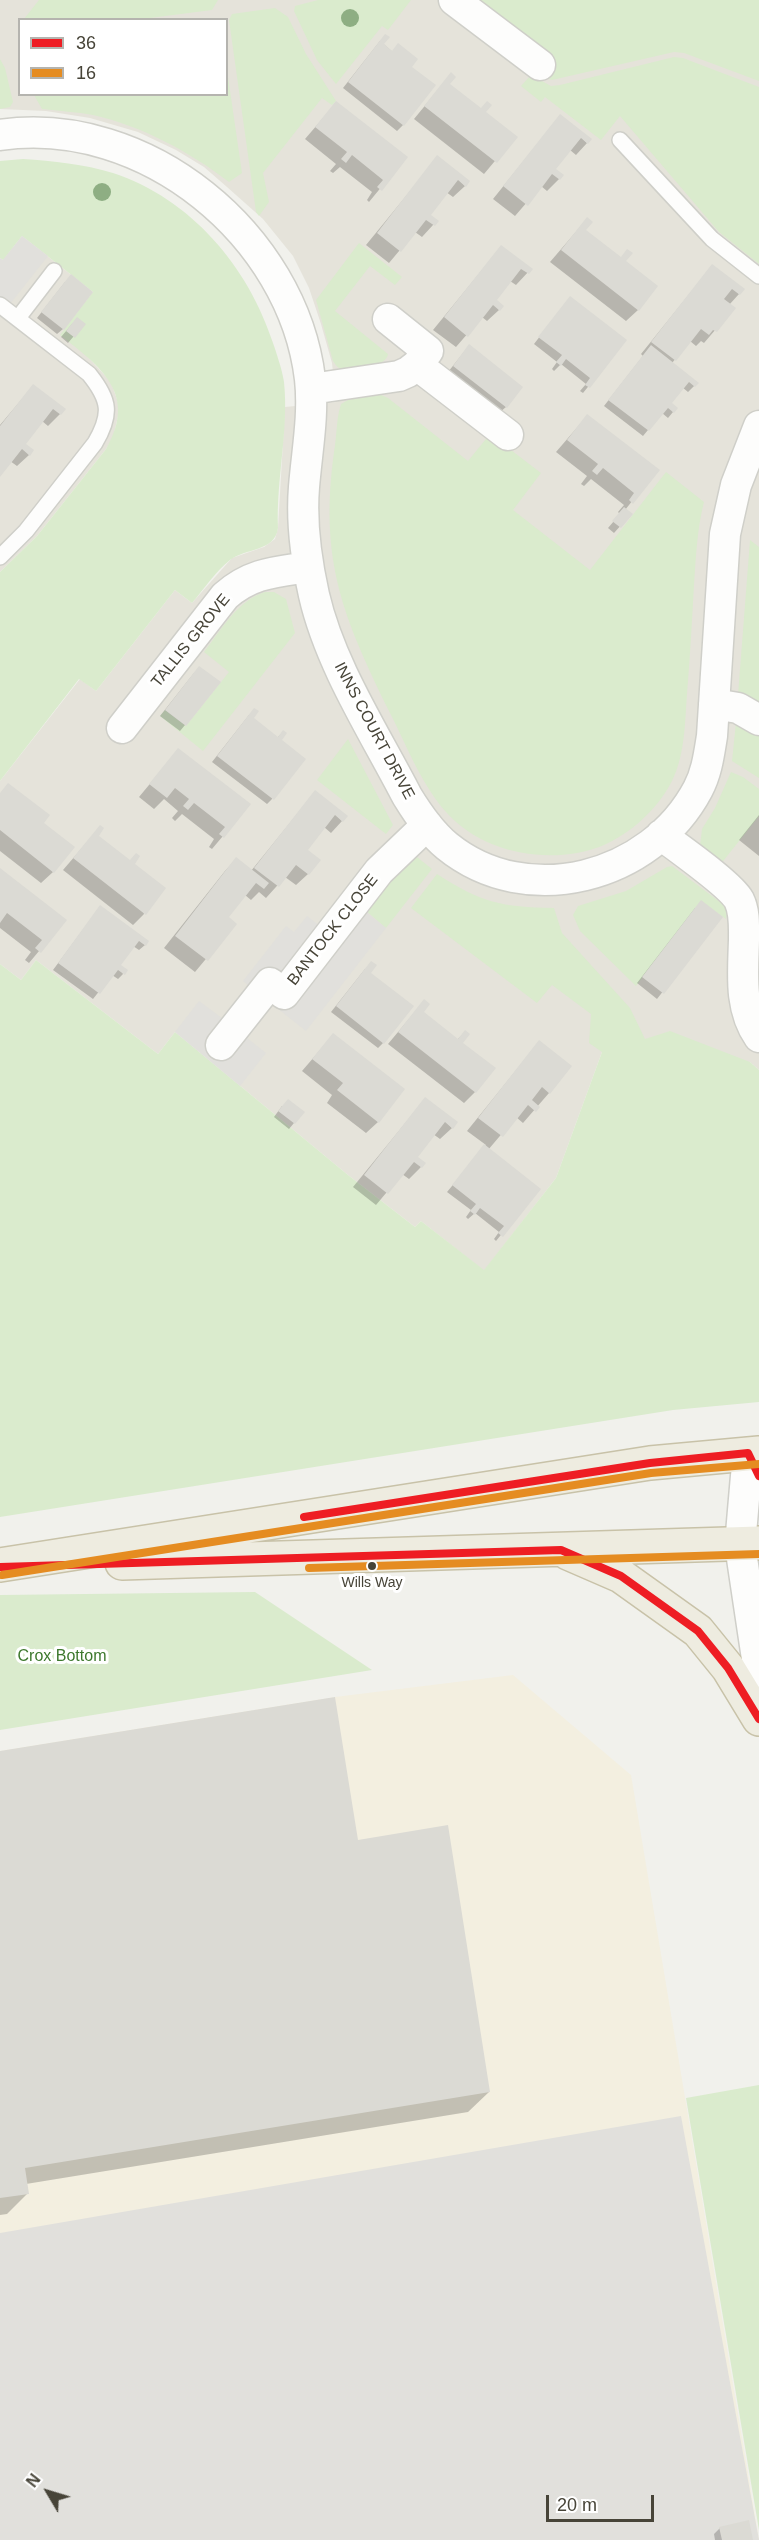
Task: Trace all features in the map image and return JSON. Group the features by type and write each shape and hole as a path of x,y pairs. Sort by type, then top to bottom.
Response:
{"highway":[{"path":"0,1566 650,1463 755,1461"},
{"path":"0,1566 750,1544"},
{"path":"561,1550 621,1576 698,1631 728,1668 759,1719"}],"street":[{"path":"454,0 540,65"},
{"name":"INNS COURT DRIVE","path":"0,135 34,133 64,135 112,146 160,166 213,203 254,247 286,297 306,353 311,389 311,424 303,520 308,567 321,622 334,656 407,796 427,825 447,846 476,864 504,875 539,881 558,881 601,871 644,850 682,812 699,788 708,763 725,534 736,484 759,426"},
{"path":"311,389 399,376 417,365 428,351 388,320"},
{"path":"417,365 508,435"},
{"name":"TALLIS GROVE","path":"122,728 230,591 245,580 257,576 308,567"},
{"path":"714,704 738,708 759,720"},
{"name":"BANTOCK CLOSE","path":"221,1045 270,983 284,994 379,871 427,825"},
{"path":"661,835 738,898 745,925 742,987 751,1026 759,1037"},
{"path":"755,1461 750,1544 759,1672"}],"lane":[{"path":"620,140 712,239 759,276"},
{"path":"18,318 54,271"},
{"path":"0,305 89,374 108,406 103,430 95,443 26,531 0,558"}],"shaded area":[{"path":"0,0 759,0 759,1070 750,1062 602,1052 556,1178 484,1271 421,1221 415,1227 348,1175 175,1032 158,1054 36,960 21,980 0,964 0,781 80,679 96,691 175,590 192,603 232,558 264,547 275,539 278,528 285,407 336,402 332,363 309,288 293,256 263,219 204,167 176,150 138,132 90,118 46,111 0,109"},
{"path":"22,236 93,292 87,356 111,382 120,408 113,438 106,449 37,536 0,572 0,258 2,260"},
{"path":"22,236 48,256 10,304 0,296 0,258 3,260"},
{"path":"345,895 386,928 306,1031 268,1001 242,1034 266,1053 240,1086 175,1032 199,1001 226,1021 251,988 243,981 286,926 294,932 307,916 320,926"},
{"path":"513,1675 631,1775 759,2540 0,2540 0,1751 335,1697"},
{"path":"681,2116 759,2540 0,2540 0,2233"}],"green space":[{"path":"39,0 218,0 212,10 150,18 25,18"},
{"path":"318,0 411,0 388,30 382,26 336,84 317,60 294,11 295,6"},
{"path":"469,0 759,0 759,81 684,53 674,52 552,80 546,78"},
{"path":"275,8 288,17 306,54 336,101 332,105 322,98 263,173 269,202 259,216 256,212 229,20 232,14"},
{"path":"674,57 683,58 759,87 759,264 719,232 620,116 601,140 545,97 541,102 521,86 531,75 551,86 560,85"},
{"path":"0,59 5,68 13,102 10,107 0,109"},
{"path":"228,77 242,173 229,182 198,160 147,133 93,115 42,109 35,96 228,96"},
{"path":"23,159 91,167 113,173 167,200 213,239 232,262 262,315 283,377 285,419 276,536 265,546 230,560 192,603 175,590 96,691 79,679 0,781 0,572 37,536 106,449 115,430 118,412 116,397 101,371 60,335 93,292 22,236 3,260 0,258 0,161"},
{"path":"359,243 402,277 395,285 370,266 335,311 388,354 382,363 352,371 339,368 333,361 316,300"},
{"path":"379,394 388,398 468,461 490,434 541,473 513,510 590,570 666,472 704,502 697,543 685,727 680,760 672,781 655,806 632,828 606,844 577,853 541,855 523,853 489,843 473,835 446,812 429,789 415,764 359,647 339,587 333,557 330,491 341,404 348,400"},
{"path":"750,540 759,547 759,708 738,695"},
{"path":"265,592 274,592 286,599 295,633 203,751 160,716 165,710 186,726 229,672 204,652 238,609 255,596"},
{"path":"736,722 759,734 759,778 732,761"},
{"path":"348,739 393,825 386,834 317,780"},
{"path":"731,772 743,777 759,789 759,816 720,865 700,846 702,829 715,808"},
{"path":"417,857 432,869 386,928 365,910 395,872 402,865"},
{"path":"672,866 728,908 726,919 701,901 636,986 580,931 573,915 578,906 626,891"},
{"path":"437,874 467,891 492,901 520,906 554,908 562,933 630,1008 645,1039 670,1031 750,1062 759,1070 759,1402 673,1410 0,1517 0,964 21,980 36,960 158,1054 175,1032 348,1175 415,1227 421,1221 484,1270 556,1178 602,1052 589,1043 591,1014 552,985 537,1003 411,908"},
{"name":"Crox Bottom","path":"255,1592 372,1670 0,1730 0,1595"},
{"path":"759,2085 759,2530 686,2098"}],"building":[{"path":"385,34 390,37 384,44 392,51 398,43 418,59 412,67 436,85 404,126 348,82"},
{"path":"451,72 456,77 450,84 481,108 487,101 492,105 486,112 518,137 497,163 424,106"},
{"path":"336,101 408,157 382,191 377,187 383,180 352,155 346,163 341,159 347,152 315,127"},
{"path":"560,114 592,139 588,144 581,138 556,169 564,175 560,180 552,174 528,206 503,186"},
{"path":"437,155 470,181 466,187 458,180 431,215 439,221 435,226 426,220 401,252 377,233"},
{"path":"587,217 593,222 586,230 621,257 627,249 633,253 626,261 658,286 639,311 561,250"},
{"path":"501,245 533,269 529,274 521,269 497,300 504,306 500,311 493,305 468,337 444,317"},
{"path":"712,264 745,289 740,295 732,289 724,299 736,308 717,332 713,330 709,335 701,329 676,361 651,342"},
{"path":"71,274 93,292 64,330 41,312"},
{"path":"570,296 627,340 590,388 585,385 590,378 566,359 561,366 556,362 562,355 538,337"},
{"path":"77,317 86,324 75,338 66,331"},
{"path":"469,344 523,387 507,408 453,366"},
{"path":"651,345 699,383 695,387 689,382 672,403 678,408 674,413 668,408 649,431 608,400"},
{"path":"33,384 66,409 61,415 53,409 26,444 34,450 30,456 22,449 0,477 0,426"},
{"path":"587,414 660,470 633,504 629,500 634,493 603,468 597,475 592,471 598,464 567,440"},
{"path":"624,507 633,514 621,528 612,521"},
{"path":"199,666 221,682 186,726 165,710"},
{"path":"254,708 259,711 254,718 278,737 283,730 287,733 282,740 306,759 274,800 217,756"},
{"path":"178,748 251,804 224,838 219,834 225,827 194,803 188,810 183,806 189,799 175,788 167,798 149,784"},
{"path":"8,783 50,815 44,823 75,847 54,873 0,830 0,793"},
{"path":"315,790 348,816 343,822 335,815 308,850 321,860 309,875 296,865 279,887 254,868"},
{"path":"100,825 104,828 99,836 130,860 136,853 140,856 135,864 166,888 146,915 73,858"},
{"path":"236,857 269,883 264,889 256,883 229,917 237,924 208,961 175,936"},
{"path":"0,868 67,920 41,953 35,948 42,940 7,913 0,923"},
{"path":"701,900 723,917 664,994 642,977"},
{"path":"100,905 149,941 146,946 139,941 121,965 128,970 125,975 118,970 100,994 58,963"},
{"path":"371,961 377,965 371,973 414,1006 384,1044 336,1006"},
{"path":"424,999 430,1004 424,1012 458,1039 465,1030 470,1034 463,1043 496,1068 476,1093 398,1032"},
{"path":"333,1033 405,1089 379,1123 337,1090 343,1083 312,1059"},
{"path":"539,1040 572,1066 550,1094 542,1087 532,1100 540,1107 536,1112 528,1105 503,1137 478,1118"},
{"path":"425,1097 458,1122 453,1129 445,1122 418,1157 426,1163 422,1168 414,1162 388,1194 364,1175"},
{"path":"288,1099 305,1112 295,1124 278,1111"},
{"path":"484,1144 541,1189 503,1237 498,1233 504,1226 480,1208 475,1215 470,1211 476,1204 452,1185"},
{"path":"335,1697 358,1840 448,1825 490,2092 25,2168 29,2194 0,2198 0,1751"},
{"path":"749,2520 753,2540 722,2540 719,2527"}],"transit line":[{"name":"36","path":"304,1517 650,1463 748,1453 759,1476"},
{"name":"16","path":"2,1575 651,1473 759,1464"},
{"name":"36","path":"0,1567 561,1550 621,1576 698,1631 728,1668 759,1719"},
{"name":"16","path":"309,1568 759,1554"}],"place":[{"name":"Wills Way","path":"372,1566"}]}
